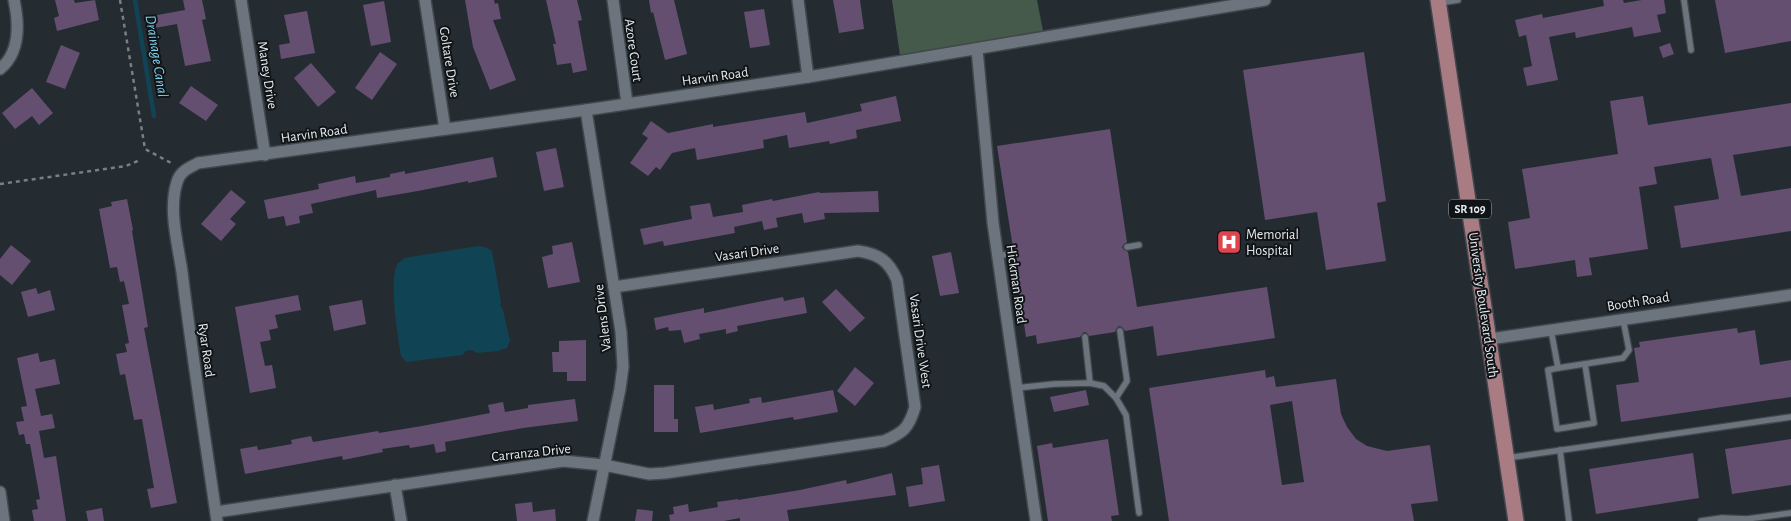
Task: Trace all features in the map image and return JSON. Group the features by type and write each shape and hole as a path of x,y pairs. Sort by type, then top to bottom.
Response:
{"main road":[{"name":"University Boulevard South","path":"1438,2 1516,521"}],"street":[{"path":"2,68 12,52 18,34 14,0"},
{"name":"Maney Drive","path":"241,0 265,155"},
{"name":"Goltare Drive","path":"425,0 445,129"},
{"name":"Azore Court","path":"613,0 626,104"},
{"path":"798,0 808,77"},
{"name":"Harvin Road","path":"184,170 198,163 586,110 808,77 1265,0"},
{"name":"Hickman Road","path":"977,49 998,256 1036,521"},
{"name":"Valens Drive","path":"586,110 622,332 623,367 593,521"},
{"name":"Ryar Road","path":"184,170 178,176 176,183 174,212 217,516"},
{"name":"Vasari Drive","path":"614,287 858,251 872,253 882,259"},
{"name":"Vasari Drive West","path":"882,259 892,268 896,280 915,407 911,421 905,430"},
{"name":"Booth Road","path":"1490,339 1791,294"},
{"name":"Carranza Drive","path":"217,516 396,485 563,461 604,465 649,474 665,473 884,441 905,430"},
{"path":"396,485 401,521"},
{"path":"0,492 4,521"}],"lane":[{"path":"1438,2 1458,0"},
{"path":"1684,0 1691,50"},
{"path":"1128,247 1139,245"},
{"path":"998,256 1013,253"},
{"path":"1585,364 1594,423 1557,428 1548,370 1558,368 1623,358 1628,350 1623,319"},
{"path":"1551,330 1558,368"},
{"path":"1116,398 1127,381 1120,331"},
{"path":"1085,337 1090,383"},
{"path":"1016,388 1090,383 1104,386 1116,398 1126,415 1139,513"},
{"path":"1507,458 1791,418"},
{"path":"1560,450 1569,521"},
{"path":"1701,521 1722,518 1746,519 1791,513"}],"path":[{"path":"120,0 145,149 184,170"},
{"path":"0,184 126,166 140,160"}],"green space":[{"path":"892,0 1037,0 1043,31 900,55"}],"water":[{"path":"478,246 492,251 500,305 503,310 510,341 507,348 477,353 472,350 466,351 462,355 406,362 401,356 395,308 394,281 398,263 404,258"}],"building":[{"path":"55,0 74,0 75,3 95,0 99,20 57,31 54,18 59,16"},
{"path":"183,0 202,0 206,19 202,20 211,61 185,66 177,24 155,28 152,16 185,10"},
{"path":"465,0 494,0 495,4 498,3 501,19 493,20 516,80 490,90 473,47"},
{"path":"546,0 577,0 582,20 578,21 587,70 573,73 571,63 557,65 553,44 556,44"},
{"path":"649,0 674,0 687,54 665,60"},
{"path":"833,0 860,0 864,29 839,33"},
{"path":"1603,0 1623,0 1624,3 1642,0 1664,0 1666,13 1657,15 1661,32 1634,37 1632,27 1576,38 1575,32 1549,37 1558,80 1527,86 1523,68 1532,66 1526,35 1519,37 1515,20 1542,14 1543,18 1604,6"},
{"path":"1715,0 1791,0 1791,41 1725,53"},
{"path":"384,1 391,42 371,46 363,5"},
{"path":"764,9 770,45 750,48 744,12"},
{"path":"307,11 315,53 281,59 279,45 290,43 284,15"},
{"path":"1670,43 1674,54 1663,58 1659,47"},
{"path":"61,45 80,53 65,89 46,82"},
{"path":"380,52 397,64 372,100 355,88"},
{"path":"1364,52 1386,201 1377,203 1386,261 1326,270 1317,212 1265,220 1243,70"},
{"path":"311,63 336,92 318,107 294,78"},
{"path":"191,86 218,105 206,121 179,103"},
{"path":"32,88 53,113 39,125 32,116 15,129 2,113"},
{"path":"896,96 901,121 856,130 857,138 830,144 829,141 789,148 787,135 763,140 764,148 697,160 695,148 672,153 660,170 656,167 648,176 630,163 648,138 642,134 651,121 668,133 713,124 713,127 805,112 807,123 862,111 860,104"},
{"path":"1643,96 1648,125 1791,103 1791,146 1733,155 1741,196 1791,188 1791,231 1681,248 1674,206 1719,199 1711,158 1654,167 1657,184 1639,187 1648,249 1589,258 1592,275 1577,277 1575,260 1515,269 1508,222 1530,218 1522,169 1618,154 1610,101"},
{"path":"1110,129 1127,242 1122,247 1128,252 1137,307 1267,287 1275,338 1157,356 1153,326 1125,331 1119,326 1115,332 1089,336 1084,332 1080,337 1037,344 1036,335 1026,337 1014,258 1018,253 1013,248 997,146"},
{"path":"556,148 564,187 544,191 536,152"},
{"path":"493,157 497,177 377,198 376,190 311,204 313,213 299,216 300,223 286,226 284,216 268,219 264,200 319,189 318,184 355,176 356,183 390,177 390,174 405,171 405,174"},
{"path":"231,190 246,202 230,219 236,224 221,241 201,224"},
{"path":"878,191 879,212 824,213 825,219 804,223 802,213 776,218 778,227 764,230 762,221 734,227 735,233 664,246 663,241 644,245 640,229 692,219 690,206 710,203 713,217 743,212 742,205 772,199 773,201 819,192"},
{"path":"127,199 148,327 144,328 177,503 151,508 147,489 154,488 142,419 134,420 125,374 120,375 116,354 127,352 125,344 129,343 122,305 129,304 124,281 120,282 117,267 110,268 99,209 112,206 111,202"},
{"path":"572,242 580,282 548,288 542,257 553,254 552,246"},
{"path":"11,245 31,261 12,285 0,275 0,259"},
{"path":"951,252 959,293 940,296 932,256"},
{"path":"36,288 38,294 50,290 55,310 28,317 21,292"},
{"path":"836,289 865,318 850,332 822,302"},
{"path":"298,295 301,310 275,315 278,328 269,330 271,340 260,342 265,366 272,365 276,388 250,393 235,307"},
{"path":"783,297 784,301 804,297 807,313 737,326 738,331 726,334 726,329 699,334 700,339 684,343 681,330 669,331 668,327 656,330 654,318 704,308 704,313"},
{"path":"362,300 366,324 334,331 329,306"},
{"path":"1737,328 1738,333 1755,330 1760,365 1791,360 1791,397 1621,422 1616,385 1639,382 1634,348 1640,347 1639,342"},
{"path":"586,340 586,381 567,381 567,372 553,372 552,352 559,352 559,341"},
{"path":"38,353 40,362 55,359 60,384 35,389 41,416 52,414 55,428 39,431 44,458 56,456 66,521 34,521 32,510 38,509 36,500 40,499 30,444 26,444 24,434 19,435 16,422 24,421 21,407 27,406 17,358"},
{"path":"855,367 874,383 855,406 837,391"},
{"path":"1265,370 1266,378 1274,376 1276,387 1336,379 1341,414 1347,427 1356,439 1367,446 1387,451 1430,445 1438,501 1411,504 1414,521 1169,521 1149,388","holes":["1292,401 1304,482 1282,485 1270,405"]},
{"path":"654,385 674,385 674,419 678,419 678,432 654,432"},
{"path":"833,390 838,412 794,420 793,417 700,433 695,407 713,404 714,410 750,403 749,399 761,397 762,403"},
{"path":"1086,390 1089,405 1054,412 1050,397"},
{"path":"575,399 578,421 523,428 445,442 446,451 436,453 434,444 410,448 409,445 382,449 383,452 343,460 342,456 245,474 240,449 257,446 258,450 292,444 291,440 311,436 313,442 422,426 490,413 488,405 503,402 505,412 528,408 528,405"},
{"path":"1108,439 1119,515 1111,516 1112,521 1048,521 1037,446 1052,443 1053,448"},
{"path":"1791,439 1791,485 1732,494 1725,449"},
{"path":"1693,453 1699,498 1596,514 1589,469"},
{"path":"939,465 945,501 909,507 906,487 923,484 921,468"},
{"path":"892,473 896,495 787,510 789,521 740,521 740,518 724,521 670,521 669,515 674,514 673,507 688,504 689,512 718,507 717,502 800,490 846,480 847,484"},
{"path":"532,502 533,512 555,509 556,521 517,521 515,504"},
{"path":"102,508 104,521 88,521 86,511"},
{"path":"637,509 653,511 652,521 635,521"}],"waterway":[{"name":"Drainage Canal","path":"135,0 154,116"}],"place":[{"name":"Memorial Hospital","path":"1229,242"}]}
